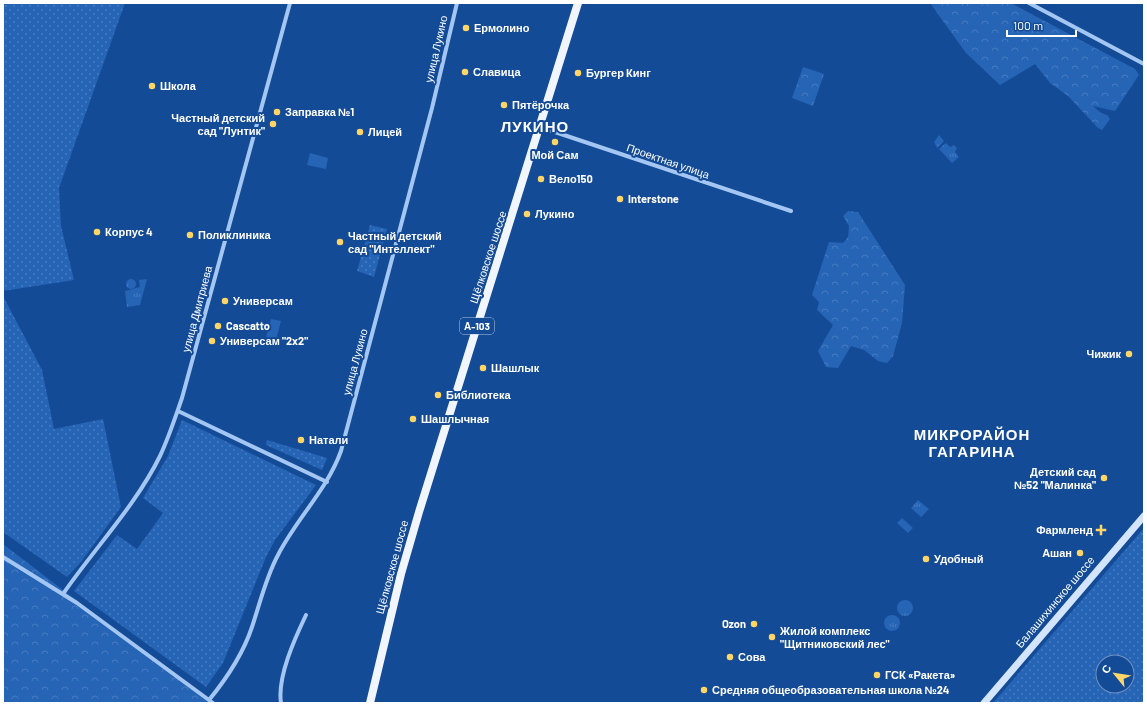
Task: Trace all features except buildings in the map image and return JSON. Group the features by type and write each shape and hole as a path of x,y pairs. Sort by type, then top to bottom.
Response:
{"main road":[{"name":"Щёлковское шоссе","path":"370,703 401,574 419,512 578,3"},
{"name":"Балашихинское шоссе","path":"984,703 1144,516"}],"street":[{"name":"улица Дмитриева","path":"63,594 101,545 159,457 178,411 290,3"},
{"name":"улица Лукино","path":"211,702 231,672 244,648 277,556 291,532 327,482 338,460 432,108 457,3"},
{"path":"1030,3 1144,64"},
{"name":"Проектная улица","path":"540,128 791,211"},
{"path":"178,411 327,482"},
{"path":"3,557 63,594 211,702"},
{"path":"281,703 280,698 285,669 293,644 306,614"}],"green space":[{"path":"3,3 125,3 59,188 61,226 74,280 3,291"},
{"path":"930,3 1011,3 1135,69 1139,75 1115,111 1093,106 1101,113 1107,115 1110,119 1102,130 1098,128 1068,96 1050,83 1035,64 1000,85 966,53"},
{"path":"803,67 824,74 813,106 792,98"},
{"path":"939,135 944,141 937,148 934,142"},
{"path":"946,143 950,147 954,145 957,148 955,152 959,157 952,163 939,149"},
{"path":"310,153 328,158 326,169 307,165"},
{"path":"848,211 858,212 905,285 902,323 893,356 887,363 878,361 864,350 851,346 838,368 826,367 818,351 833,325 817,310 819,302 812,295 829,242 843,243 848,237 849,226 843,216"},
{"path":"370,225 387,229 374,277 357,271"},
{"path":"129,279 133,279 135,280 135,288 129,289 126,286 126,282"},
{"path":"147,279 140,305 127,307 125,291 140,287 139,280"},
{"path":"3,296 42,370 54,429 103,419 121,507 81,562 67,577 3,532"},
{"path":"271,319 281,321 276,340 266,337"},
{"path":"182,420 316,485 275,540 266,557 223,663 206,687 74,591 117,535 137,549 163,513 143,498 168,456"},
{"path":"267,440 327,458 322,470 266,445"},
{"path":"918,500 929,509 921,517 911,508"},
{"path":"902,518 913,528 908,533 897,523"},
{"path":"1144,528 1144,703 993,703"},
{"path":"3,544 210,703 3,703"},
{"path":"905,600 911,602 913,608 911,614 905,616 899,614 897,608 899,602"},
{"path":"889,615 895,615 900,620 898,629 895,631 889,631 884,626 884,620"}],"place":[{"name":"Ермолино","path":"466,28"},
{"name":"Славица","path":"465,72"},
{"name":"Бургер Кинг","path":"578,73"},
{"name":"Школа","path":"152,86"},
{"name":"Пятёрочка","path":"504,105"},
{"name":"Заправка №1","path":"277,112"},
{"name":"Частный детский сад \"Лунтик\"","path":"273,124"},
{"name":"Лицей","path":"360,132"},
{"name":"Мой Сам","path":"555,142"},
{"name":"Вело150","path":"541,179"},
{"name":"Interstone","path":"620,199"},
{"name":"Лукино","path":"527,214"},
{"name":"Корпус 4","path":"97,232"},
{"name":"Поликлиника","path":"190,235"},
{"name":"Частный детский сад \"Интеллект\"","path":"340,242"},
{"name":"Универсам","path":"225,301"},
{"name":"Cascatto","path":"218,326"},
{"name":"Универсам \"2x2\"","path":"212,341"},
{"name":"Чижик","path":"1129,354"},
{"name":"Шашлык","path":"483,368"},
{"name":"Библиотека","path":"438,395"},
{"name":"Шашлычная","path":"413,419"},
{"name":"Натали","path":"301,440"},
{"name":"Детский сад №52 \"Малинка\"","path":"1104,478"},
{"name":"Фармленд","path":"1101,530"},
{"name":"Ашан","path":"1080,553"},
{"name":"Удобный","path":"926,559"},
{"name":"Ozon","path":"754,624"},
{"name":"Жилой комплекс \"Щитниковский лес\"","path":"772,637"},
{"name":"Сова","path":"730,657"},
{"name":"ГСК «Ракета»","path":"877,675"},
{"name":"Средняя общеобразовательная школа №24","path":"704,690"}],"district":[{"name":"ЛУКИНО","path":"535,127"},
{"name":"МИКРОРАЙОН ГАГАРИНА","path":"972,444"}]}
